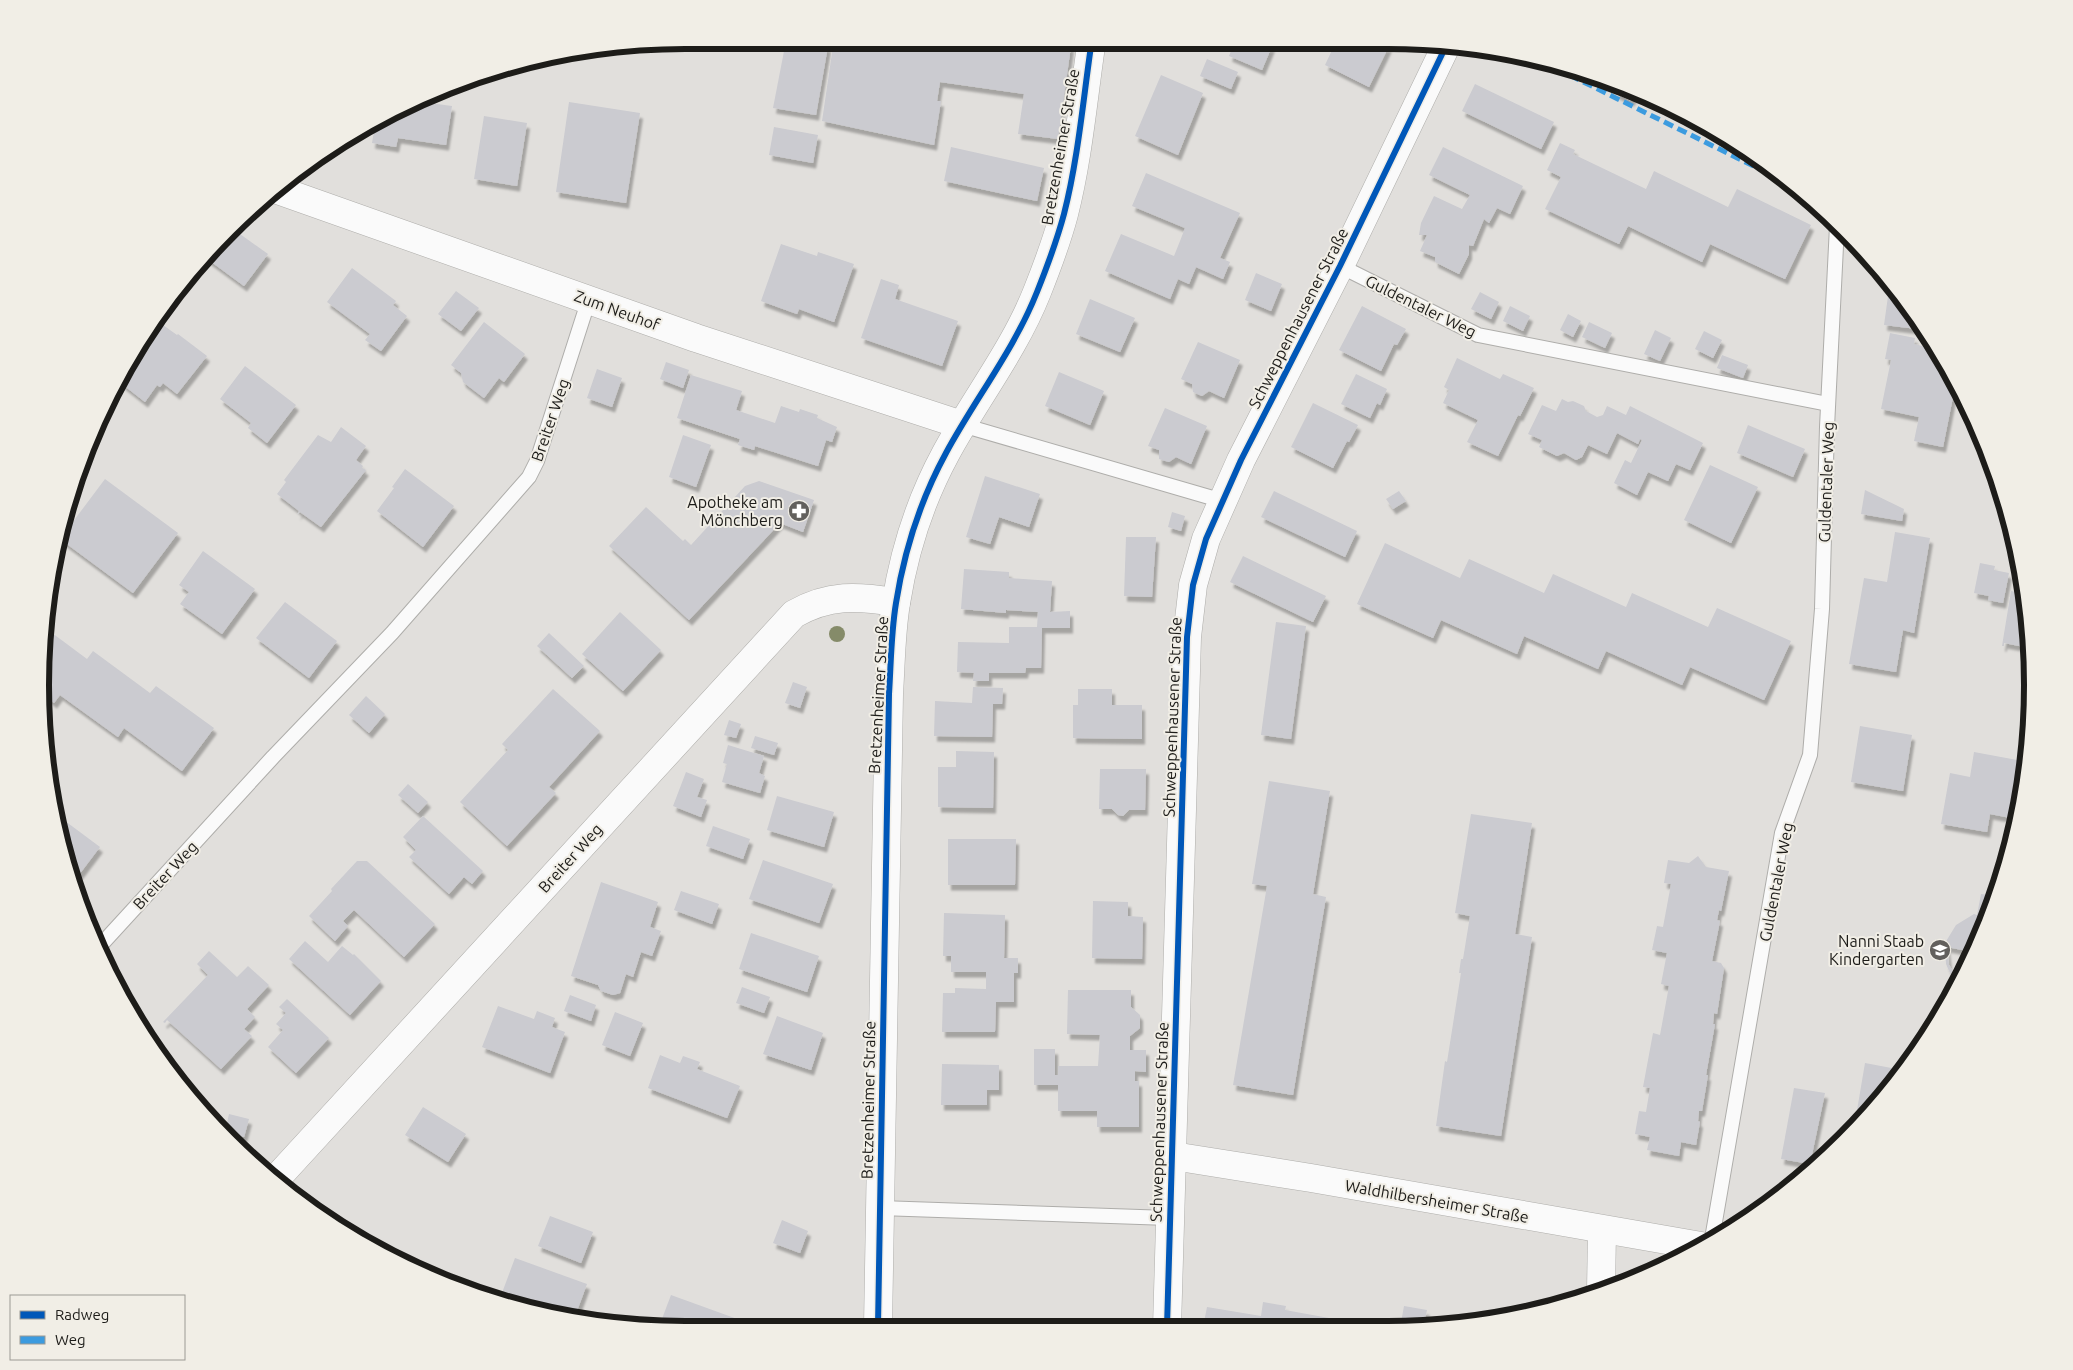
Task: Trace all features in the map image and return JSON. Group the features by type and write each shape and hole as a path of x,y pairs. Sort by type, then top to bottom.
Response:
{"street":[{"name":"Bretzenheimer Straße","path":"878,1321 889,694 896,602 912,539 930,484 962,425 1022,327 1058,236 1072,172 1091,49"},
{"name":"Schweppenhausener Straße","path":"1167,1321 1187,637 1194,584 1206,539 1241,460 1340,266 1443,51"},
{"name":"Zum Neuhof","path":"284,191 696,338 962,425"},
{"name":"Breiter Weg","path":"280,1175 794,614 812,604 833,599 857,598 896,602"},
{"name":"Waldhilbersheimer Straße","path":"1173,1156 1311,1178 1691,1244"},
{"path":"1601,1284 1602,1230"}],"lane":[{"name":"Guldentaler Weg","path":"1713,1231 1782,833 1810,755 1822,609 1828,404 1838,235"},
{"name":"Guldentaler Weg","path":"1340,266 1478,335 1828,404"},
{"name":"Breiter Weg","path":"103,942 273,758 392,633 529,477 537,461 589,299"},
{"path":"962,425 1223,501"},
{"path":"880,1208 1169,1218"}],"building":[{"path":"784,49 827,49 816,115 773,108"},
{"path":"833,49 1071,49 1058,139 1018,134 1024,94 940,82 937,101 941,101 934,145 822,121"},
{"path":"1232,49 1271,49 1262,70 1229,56"},
{"path":"1333,49 1388,49 1369,87 1325,65"},
{"path":"1207,59 1238,72 1231,89 1200,76"},
{"path":"1161,75 1203,93 1178,155 1135,136"},
{"path":"1475,84 1554,122 1541,149 1462,111"},
{"path":"1616,92 1633,98 1631,101 1615,93"},
{"path":"569,102 640,113 626,203 556,192"},
{"path":"429,103 452,106 446,145 398,138 396,147 372,143 374,130 404,114"},
{"path":"484,116 527,123 517,186 474,179"},
{"path":"774,127 818,135 813,163 769,155"},
{"path":"1560,143 1575,150 1573,154 1646,189 1654,171 1728,207 1737,189 1811,225 1785,279 1710,244 1702,262 1628,226 1619,244 1545,209 1561,177 1547,170"},
{"path":"951,147 1044,168 1037,201 944,181"},
{"path":"1443,147 1523,186 1510,214 1497,208 1489,223 1484,219 1473,246 1469,245 1469,254 1459,274 1435,262 1435,257 1420,251 1427,235 1419,235 1421,223 1434,196 1462,209 1470,195 1429,175"},
{"path":"1146,173 1240,213 1220,258 1230,262 1223,279 1196,267 1189,284 1178,279 1170,299 1105,271 1121,234 1174,256 1185,228 1132,206"},
{"path":"238,232 268,254 244,286 210,261"},
{"path":"781,244 817,256 818,252 854,264 834,322 799,309 797,314 761,301"},
{"path":"352,268 396,301 393,305 407,316 381,351 365,340 370,334 327,302"},
{"path":"1256,273 1282,284 1271,311 1245,300"},
{"path":"881,279 899,285 895,299 958,321 942,366 861,338"},
{"path":"456,291 479,308 461,331 438,314"},
{"path":"1480,292 1499,302 1491,319 1471,309"},
{"path":"1889,293 1915,329 1884,325"},
{"path":"1090,299 1135,318 1120,352 1076,334"},
{"path":"1362,306 1406,329 1397,345 1394,344 1381,371 1339,350"},
{"path":"1510,306 1530,316 1523,331 1503,321"},
{"path":"1568,314 1581,321 1573,337 1560,330"},
{"path":"484,322 525,354 504,382 499,378 484,398 463,382 461,373 451,365"},
{"path":"1589,322 1612,333 1605,348 1582,337"},
{"path":"163,325 178,334 207,356 177,394 163,383 160,387 157,385 145,402 124,386 131,372 149,349 146,347 160,326"},
{"path":"1655,330 1671,338 1660,361 1644,354"},
{"path":"1704,331 1722,340 1713,358 1695,349"},
{"path":"1890,333 1915,338 1914,344 1926,347 1954,394 1943,447 1914,441 1919,417 1881,409 1891,360 1885,359"},
{"path":"1198,342 1240,360 1224,398 1209,391 1202,396 1193,392 1192,384 1181,379"},
{"path":"1722,355 1748,365 1743,378 1717,368"},
{"path":"1457,358 1500,379 1503,374 1534,388 1520,416 1518,415 1498,456 1467,442 1478,420 1443,403 1449,390 1444,387"},
{"path":"666,362 689,370 683,388 660,379"},
{"path":"245,366 296,405 267,443 248,428 251,423 220,399"},
{"path":"597,369 622,378 612,407 587,398"},
{"path":"1059,372 1104,391 1090,425 1045,406"},
{"path":"1356,374 1387,389 1380,405 1377,403 1370,418 1341,404"},
{"path":"691,375 742,391 736,410 775,423 781,406 799,412 800,409 818,415 817,418 837,427 832,442 826,440 818,466 755,446 754,450 738,445 740,439 677,418"},
{"path":"1562,399 1584,406 1586,411 1597,417 1603,415 1607,406 1626,415 1630,406 1703,443 1690,470 1676,464 1668,481 1648,472 1637,495 1614,483 1625,460 1631,463 1642,440 1640,439 1638,444 1617,433 1607,454 1588,445 1582,457 1576,460 1564,453 1557,456 1539,447 1542,440 1528,434 1542,405 1556,411"},
{"path":"1313,403 1358,425 1333,468 1291,447"},
{"path":"1165,408 1207,426 1191,464 1176,457 1169,462 1159,459 1159,450 1148,446"},
{"path":"1748,425 1805,449 1793,477 1737,453"},
{"path":"341,427 366,446 356,460 366,470 321,527 300,512 297,515 299,511 277,494 286,482 284,480 318,435 331,442"},
{"path":"683,435 711,445 696,487 669,477"},
{"path":"1710,465 1758,487 1731,543 1684,520"},
{"path":"405,469 454,506 423,547 377,511"},
{"path":"985,476 1040,494 1029,527 999,517 990,544 966,537"},
{"path":"105,479 178,533 133,593 65,543 68,528"},
{"path":"759,481 814,500 803,532 780,523 689,620 609,546 646,507 683,541 685,539 691,545 745,486"},
{"path":"1865,490 1904,509 1902,521 1861,514"},
{"path":"1274,491 1357,531 1345,557 1261,517"},
{"path":"1399,491 1406,501 1393,509 1386,499"},
{"path":"1172,512 1185,516 1181,531 1168,527"},
{"path":"1895,532 1930,538 1914,633 1903,630 1896,672 1849,664 1864,578 1887,582"},
{"path":"1126,537 1156,537 1152,597 1124,596"},
{"path":"1385,543 1460,578 1469,559 1544,593 1553,574 1626,607 1632,593 1708,627 1717,608 1791,641 1764,700 1690,667 1682,685 1606,651 1598,669 1524,636 1517,654 1441,620 1433,638 1357,604"},
{"path":"203,551 255,589 222,634 180,604 189,592 179,585"},
{"path":"1243,556 1326,596 1313,622 1230,582"},
{"path":"1980,563 1995,566 1994,570 2009,573 2003,603 1988,600 1989,596 1974,593"},
{"path":"964,569 1009,572 1009,578 1052,581 1050,612 1070,611 1070,628 1042,628 1041,668 1026,668 1025,673 989,673 989,681 973,681 974,673 957,672 958,642 1009,643 1009,627 1037,627 1038,612 1006,610 1006,613 961,609"},
{"path":"2011,591 2017,592 2023,647 2004,643 2004,646 2002,646"},
{"path":"285,602 337,641 309,678 256,638"},
{"path":"620,612 661,650 623,691 582,654"},
{"path":"1276,622 1306,626 1291,739 1261,735"},
{"path":"51,632 87,659 93,651 150,693 156,686 214,728 182,771 124,728 118,737 60,695 54,703 49,699"},
{"path":"549,633 584,666 572,678 537,646"},
{"path":"793,682 807,687 800,708 785,703"},
{"path":"973,687 1003,688 1002,704 993,704 992,737 934,736 935,701 972,703"},
{"path":"553,689 600,731 549,787 556,793 507,846 460,802 508,750 502,744"},
{"path":"1078,689 1112,689 1112,705 1142,705 1142,739 1073,738 1073,705 1078,705"},
{"path":"366,696 385,714 369,733 349,715"},
{"path":"729,720 741,724 736,738 724,735"},
{"path":"1860,726 1912,735 1903,791 1851,782"},
{"path":"755,736 778,743 774,755 751,748"},
{"path":"728,745 764,756 759,773 765,776 760,793 722,782 727,764 723,763"},
{"path":"956,751 994,752 993,808 938,807 938,767 956,767"},
{"path":"1974,752 2020,760 2010,818 1990,814 1987,832 1941,824 1950,773 1970,777"},
{"path":"1100,769 1146,769 1145,810 1129,810 1123,816 1118,815 1112,809 1099,809"},
{"path":"686,772 704,779 697,797 707,800 701,817 673,806"},
{"path":"1269,781 1330,791 1313,894 1326,897 1293,1095 1233,1085 1267,886 1252,884"},
{"path":"408,784 428,802 418,813 398,795"},
{"path":"777,796 834,812 824,847 767,830"},
{"path":"1471,814 1532,823 1515,934 1532,937 1501,1136 1436,1126 1445,1061 1447,1062 1461,973 1459,973 1461,959 1463,959 1470,916 1455,913"},
{"path":"423,816 483,871 472,884 464,877 449,894 409,857 416,850 403,837"},
{"path":"63,820 100,847 78,876"},
{"path":"713,826 750,839 743,859 706,846"},
{"path":"948,839 1016,839 1015,885 948,885"},
{"path":"1698,856 1706,867 1729,871 1721,911 1719,910 1717,920 1720,921 1712,961 1721,963 1724,968 1717,1014 1714,1013 1713,1024 1715,1024 1702,1111 1699,1111 1698,1121 1700,1122 1696,1145 1681,1142 1679,1156 1647,1150 1650,1137 1635,1134 1639,1111 1646,1112 1650,1088 1643,1087 1653,1033 1660,1035 1669,986 1661,984 1667,953 1652,950 1657,926 1663,927 1671,884 1664,883 1668,860 1689,863"},
{"path":"763,860 833,884 819,923 749,899"},
{"path":"357,861 367,861 435,924 404,957 354,910 343,921 348,926 335,941 309,916"},
{"path":"601,882 658,902 650,927 661,931 652,956 641,952 633,977 626,974 620,993 613,995 601,991 598,985 571,976"},
{"path":"681,891 719,904 712,924 674,910"},
{"path":"1981,894 1988,895 1966,951 1947,947 1949,965 1955,974 1953,977 1946,964 1945,943 1956,925 1974,914 1977,915"},
{"path":"1093,901 1128,902 1128,916 1143,917 1142,959 1092,958"},
{"path":"944,913 1005,915 1004,958 1018,958 1018,973 1014,973 1014,1002 996,1002 995,1032 942,1032 943,993 955,993 955,988 986,989 986,972 951,972 951,956 943,956"},
{"path":"751,933 819,956 807,992 739,969"},
{"path":"305,941 328,962 342,946 354,954 381,981 350,1015 289,959"},
{"path":"209,951 237,977 248,966 269,985 247,1009 255,1017 244,1029 252,1036 221,1069 167,1020 165,1023 163,1022 208,975 197,964"},
{"path":"742,987 770,997 764,1013 736,1003"},
{"path":"1068,990 1131,990 1131,1007 1140,1015 1140,1028 1130,1036 1130,1050 1146,1050 1146,1072 1135,1071 1135,1081 1139,1081 1139,1127 1097,1127 1097,1111 1058,1111 1058,1085 1034,1085 1034,1049 1055,1049 1055,1075 1058,1075 1058,1066 1098,1066 1100,1035 1067,1034"},
{"path":"570,995 596,1005 591,1021 564,1011"},
{"path":"287,999 329,1038 296,1073 268,1047 283,1030 276,1024 286,1013 279,1007"},
{"path":"498,1006 534,1019 537,1011 555,1018 552,1027 565,1032 550,1073 482,1047"},
{"path":"615,1012 643,1023 630,1056 602,1045"},
{"path":"777,1016 823,1033 811,1070 763,1054"},
{"path":"660,1055 680,1063 683,1056 700,1062 697,1069 740,1086 727,1118 648,1088"},
{"path":"1865,1063 1895,1069 1866,1105 1856,1116"},
{"path":"942,1064 999,1065 999,1090 987,1090 987,1105 941,1105"},
{"path":"1794,1088 1825,1093 1811,1160 1807,1164 1781,1159"},
{"path":"423,1107 466,1134 448,1162 405,1135"},
{"path":"229,1114 249,1119 244,1137 235,1135 226,1126"},
{"path":"550,1216 593,1232 581,1263 538,1246"},
{"path":"782,1220 808,1231 800,1253 773,1243"},
{"path":"515,1258 587,1284 577,1312 520,1300 502,1294"},
{"path":"671,1295 742,1321 685,1321 661,1320"},
{"path":"1263,1302 1286,1306 1285,1310 1346,1321 1204,1321 1207,1307 1261,1316"},
{"path":"1404,1306 1427,1310 1425,1320 1401,1321"}],"marked path":[{"path":"1571,76 1759,169"}],"cycle path":[{"path":"878,1321 889,694 892,637 899,584 921,507 937,471 957,433 1017,334 1028,313 1052,253 1064,214 1073,172 1091,49"},
{"path":"1167,1321 1187,637 1193,585 1206,539 1241,460 1340,266 1443,51"}],"place":[{"name":"Apotheke am Mönchberg","path":"799,511"},
{"name":"Nanni Staab Kindergarten","path":"1940,950"}]}
